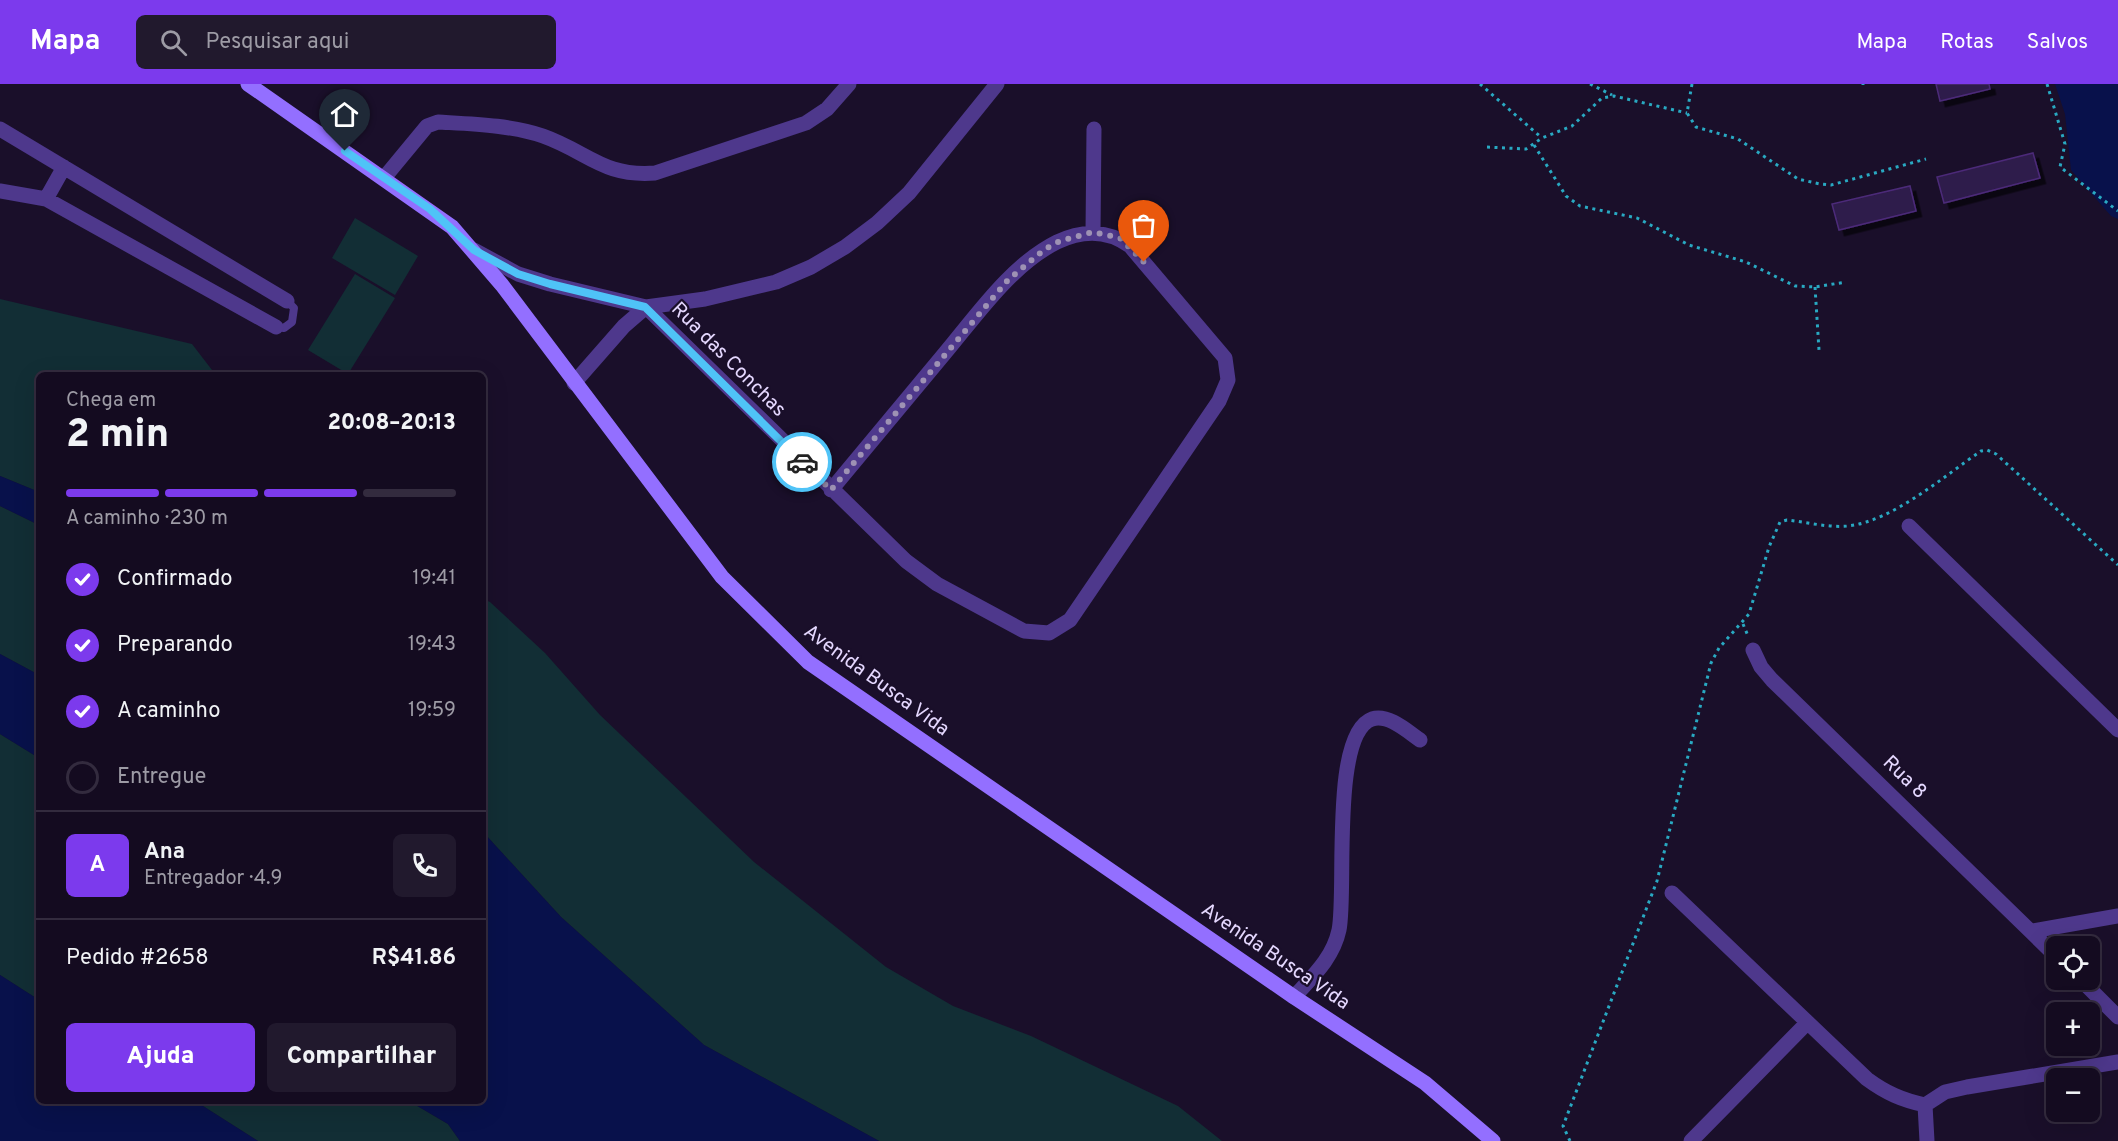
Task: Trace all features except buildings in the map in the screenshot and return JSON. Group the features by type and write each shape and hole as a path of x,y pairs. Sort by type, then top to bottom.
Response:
{"street":[{"name":"Avenida Busca Vida","path":"248,84 445,221 474,250 722,577 808,663 1425,1083 1493,1141"},
{"path":"384,178 427,126 438,122 543,136 615,171 634,175 655,173 806,123 827,109 849,84"},
{"path":"474,250 518,274 645,307 744,292 811,267 845,247 877,223 909,193 997,84"},
{"path":"0,129 287,301"},
{"path":"831,490 1008,280 1045,249 1060,241 1093,232 1094,129"},
{"path":"46,199 64,167"},
{"path":"0,191 46,199 276,327"},
{"name":"Rua das Conchas","path":"645,307 906,561 937,584 1010,624 1024,631 1049,633 1070,620 1219,401 1228,380 1225,358 1216,345 1130,246 1120,238 1093,232"},
{"path":"574,382 624,326 645,307"},
{"path":"1909,526 2118,730"},
{"name":"Rua 8","path":"1753,650 1761,667 1772,680 2046,946"},
{"path":"1294,996 1322,967 1333,950 1339,928 1340,827 1347,774 1354,741 1360,727 1372,719 1384,719 1399,725 1420,740"},
{"path":"1672,892 1807,1023 1886,1093 1925,1105 1946,1092 1966,1087 2118,1062"},
{"path":"2032,931 2118,916"},
{"path":"2091,990 2118,1017"},
{"path":"1691,1141 1807,1023"},
{"path":"1925,1105 1927,1141"}],"lane":[{"path":"276,327 284,328 292,322 294,308 287,301"}],"path":[{"path":"1480,84 1542,138"},
{"path":"1590,84 1614,96 1687,112"},
{"path":"1692,84 1687,112 1696,127 1738,139 1798,178 1820,184 1831,184 1926,159"},
{"path":"2047,84 2065,144 2060,167 2118,211"},
{"path":"1488,147 1526,150 1542,138 1572,126 1602,98 1614,96"},
{"path":"1534,145 1570,201 1580,206 1637,218 1689,245 1746,262 1796,286 1815,287 1846,282"},
{"path":"1815,287 1819,350"}],"green space":[{"path":"355,218 418,256 395,295 332,258"},
{"path":"355,274 395,298 349,372 345,372 308,350"},
{"path":"0,299 192,344 212,370 211,372 36,372 36,491 0,476"},
{"path":"0,506 36,524 36,673 0,654"},
{"path":"486,600 545,653 600,715 754,862 886,967 953,1006 1031,1036 1178,1106 1222,1141 879,1141 704,1045 561,917 486,835"},
{"path":"0,734 36,756 36,998 0,975"},
{"path":"200,1104 414,1104 448,1124 460,1141 258,1141"}],"shaded area":[{"path":"2055,84 2118,84 2118,219 2111,216 2071,170 2065,114"},
{"path":"0,476 36,491 36,524 0,506"},
{"path":"0,654 36,673 36,756 0,734"},
{"path":"486,835 561,917 704,1045 879,1141 460,1141 448,1124 414,1104 486,1104"},
{"path":"0,975 36,998 36,1104 200,1104 258,1141 0,1141"}],"way so far":[{"path":"802,462 831,490 1008,280 1045,249 1060,241 1093,232 1120,238 1144,262"}],"route":[{"path":"345,151 430,209 452,227 474,250 518,274 645,307 802,462"}]}
